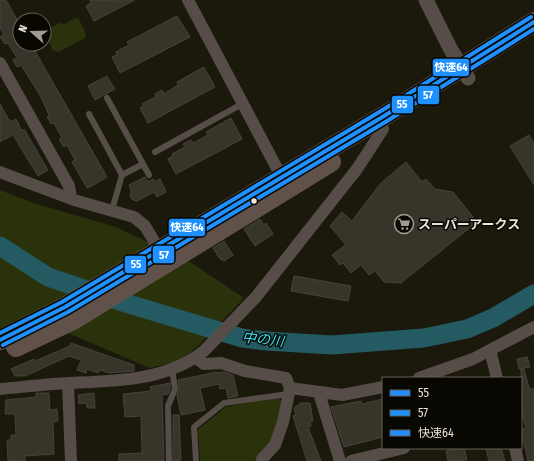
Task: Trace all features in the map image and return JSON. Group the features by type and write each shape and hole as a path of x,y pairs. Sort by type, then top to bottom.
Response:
{"highway":[{"path":"0,353 69,314 163,256 383,129 534,22"},
{"path":"163,256 281,176 384,116 534,37"},
{"path":"0,340 69,314"}],"street":[{"path":"188,0 281,176"},
{"path":"426,0 450,48 465,72"},
{"path":"0,63 69,186 71,198"},
{"path":"0,389 68,383 133,380 172,369 200,355 256,297 357,169 383,129"},
{"path":"0,172 71,198 134,217 145,226 163,256"},
{"path":"422,377 473,359 534,327"},
{"path":"490,350 497,377"},
{"path":"200,355 204,364 221,364 245,371 286,378 289,391 283,422 275,446 265,459"},
{"path":"68,383 71,461"},
{"path":"289,391 342,394 382,387"},
{"path":"319,393 340,461"},
{"path":"351,461 400,449"},
{"path":"515,449 518,461"}],"lane":[{"path":"107,98 149,175"},
{"path":"155,152 242,104"},
{"path":"89,114 122,175 112,210"},
{"path":"122,175 143,164"},
{"path":"169,461 168,406 175,389 172,369"},
{"path":"196,461 194,427 224,403 289,391"}],"green space":[{"path":"78,17 86,34 85,38 59,52 53,51 52,27 59,23 64,24"},
{"path":"0,190 33,203 116,227 190,262 244,298 198,346 179,361 150,368 30,317 0,329"},
{"path":"277,398 283,402 269,446 255,461 200,461 198,429 225,407"}],"building":[{"path":"0,0 6,0 13,12 12,50 8,43 5,44 0,37 4,35 0,28"},
{"path":"90,0 135,0 94,21 86,6 91,3"},
{"path":"177,16 190,37 120,73 112,57 117,55 116,52 129,45 127,42"},
{"path":"13,52 36,52 107,177 87,188 72,162 75,160 67,145 64,147 59,140 62,138 54,123 51,124 47,117 49,115 40,95 21,65 17,67 13,60 17,58"},
{"path":"204,67 215,87 148,123 140,108 144,106 142,104 156,97 155,94 162,90 164,94 178,85 177,82"},
{"path":"107,76 115,89 95,100 88,86"},
{"path":"0,104 10,122 16,119 22,131 24,129 48,170 38,176 13,135 0,142"},
{"path":"231,118 242,139 176,174 168,159 173,156 172,154 185,147 183,144 191,140 193,143 208,135 206,132"},
{"path":"529,135 534,143 534,185 510,146"},
{"name":"スーパーアークス","path":"406,162 422,182 426,179 435,189 453,192 477,222 401,283 384,282 375,271 369,275 361,265 351,273 343,263 340,265 332,255 346,245 330,226 342,212 352,221 381,183"},
{"path":"145,177 148,182 153,179 154,182 160,179 166,192 157,197 154,192 137,201 133,200 130,197 131,189 129,185"},
{"path":"260,219 264,225 266,223 273,234 255,246 244,229"},
{"path":"224,241 233,255 224,261 220,259 213,248"},
{"path":"294,276 351,286 348,301 291,291"},
{"path":"71,343 134,365 134,371 110,373 99,370 98,373 87,369 86,373 77,370 81,360 69,356 25,376 15,376 11,369 34,359 35,361 70,346"},
{"path":"527,357 530,367 519,369 517,359"},
{"path":"521,369 524,369 529,388 534,389 534,461 528,461 524,443 522,443 522,429 526,428 522,413"},
{"path":"224,372 233,375 238,396 228,398 226,388 220,389 219,384 200,388 205,410 181,415 177,395 179,389 178,380"},
{"path":"170,383 168,394 162,395 164,461 119,461 119,454 142,453 141,416 125,417 123,394 151,391 150,387"},
{"path":"36,393 49,393 50,410 57,409 58,421 53,422 54,454 25,456 25,461 8,461 7,440 11,440 11,435 16,435 15,414 5,414 6,400 36,397"},
{"path":"94,393 95,408 87,408 86,403 79,404 78,395"},
{"path":"382,399 382,437 344,447 331,407 361,401 362,404"},
{"path":"301,403 310,403 313,421 310,422 311,426 308,427 321,461 307,461 293,416 296,415 294,408"},
{"path":"173,415 179,415 181,460 173,461"},
{"path":"464,449 467,460 448,461 446,451"},
{"path":"486,449 501,449 505,461 489,461"}],"waterway":[{"name":"中の川","path":"0,246 48,277 132,305 242,338 266,341 332,345 424,338 467,329 493,318 534,294"}],"transit line":[{"name":"快速64","path":"0,333 62,302 381,111 531,17"},
{"name":"55","path":"0,340 65,307 384,116 534,22"},
{"name":"57","path":"3,345 68,312 387,121 534,29"}],"place":[{"name":"スーパーアークス","path":"404,224"}]}
